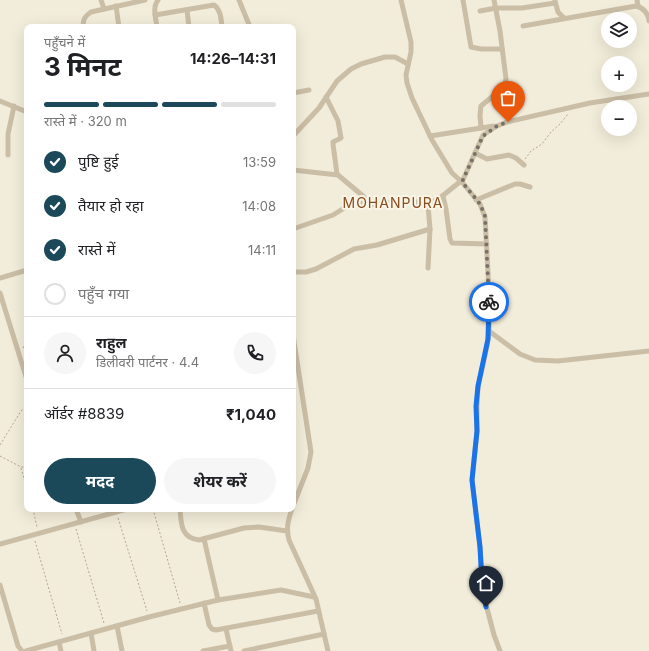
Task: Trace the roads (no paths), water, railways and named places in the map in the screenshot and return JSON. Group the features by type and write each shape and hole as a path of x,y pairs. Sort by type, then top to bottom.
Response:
{"street":[{"path":"102,0 104,9"},
{"path":"83,24 83,20 91,12 145,0"},
{"path":"156,24 155,15 156,3 158,0"},
{"path":"239,0 249,24"},
{"path":"401,0 411,42 411,52 406,76 412,98 430,136 452,173 462,181 480,204 485,216 489,292 489,331 478,386 476,406 477,431 472,480 484,597 494,635 500,651"},
{"path":"463,0 471,47 481,50 502,49"},
{"path":"481,128 481,106 504,87 506,79 494,0"},
{"path":"637,0 638,6"},
{"path":"480,11 496,8 522,8 555,1 558,12 564,18"},
{"path":"155,15 214,5 218,7 222,24"},
{"path":"116,6 119,24"},
{"path":"523,26 638,6 645,10 649,21"},
{"path":"187,10 189,24"},
{"path":"296,133 319,108 337,81 344,74 361,64 385,57 395,57 408,64"},
{"path":"296,92 309,90"},
{"path":"430,136 497,126 508,122 571,108 649,94"},
{"path":"326,97 340,126 340,138 333,142 337,174"},
{"path":"0,101 24,111"},
{"path":"8,155 8,134 14,106"},
{"path":"296,228 333,215 350,205 367,202 370,204 412,200 422,205 428,205 443,196 462,181 483,136 497,126"},
{"path":"475,154 487,159 509,155 516,158 524,165"},
{"path":"296,170 337,174 342,176 363,196 367,202"},
{"path":"476,200 515,184 530,187"},
{"path":"443,196 450,239 452,243 487,244"},
{"path":"428,205 430,230 428,268"},
{"path":"296,272 306,272 316,269 354,249 377,245 430,230"},
{"path":"0,278 24,271"},
{"path":"0,293 24,370"},
{"path":"489,331 520,354 535,360 558,361 649,351"},
{"path":"296,354 311,452 308,468 296,498"},
{"path":"77,512 82,522"},
{"path":"0,544 117,512"},
{"path":"180,512 182,526 188,537 191,539 204,539 244,528 259,527 286,531"},
{"path":"291,512 286,531 314,597 328,651"},
{"path":"204,539 218,600"},
{"path":"0,586 18,646 22,651"},
{"path":"26,651 149,617 218,600 281,590 314,597"},
{"path":"204,604 210,627 216,630 318,611"},
{"path":"117,626 122,651"},
{"path":"203,651 230,648 226,628"},
{"path":"91,633 94,651"},
{"path":"244,651 324,634"},
{"path":"61,651 62,641"}],"district":[{"name":"MOHANPURA","path":"393,202"}]}
